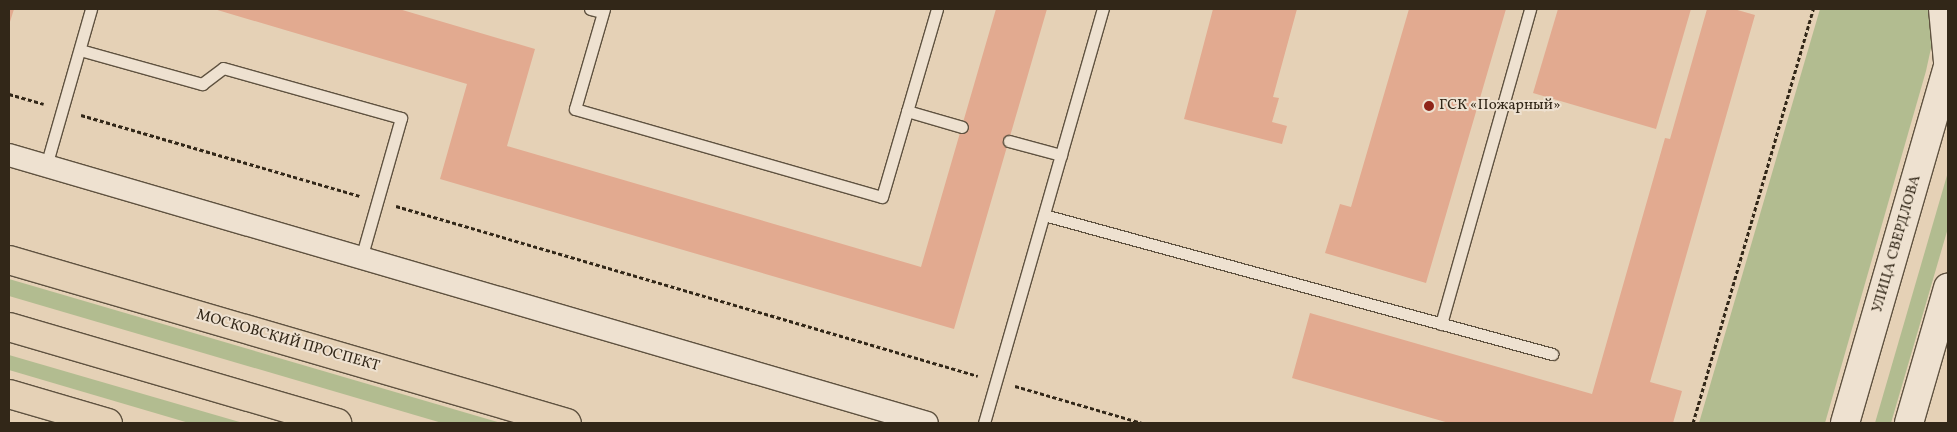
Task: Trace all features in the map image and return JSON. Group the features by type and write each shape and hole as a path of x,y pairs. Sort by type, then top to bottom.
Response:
{"main road":[{"name":"УЛИЦА СВЕРДЛОВА","path":"1846,423 1947,69"},
{"name":"МОСКОВСКИЙ ПРОСПЕКТ","path":"9,260 567,423"},
{"path":"1908,423 1948,288"},
{"path":"9,328 337,423"},
{"path":"9,394 64,417 108,423"}],"street":[{"path":"1940,9 1947,69"},
{"path":"9,155 927,423"}],"lane":[{"path":"46,166 91,9"},
{"path":"590,9 603,11 575,109 882,197 937,9"},
{"path":"984,423 1103,9"},
{"path":"1441,324 1530,9"},
{"path":"80,50 202,84 223,68 401,118 361,258"},
{"path":"907,111 962,127"},
{"path":"1009,141 1061,156"},
{"path":"1044,215 1552,354"}],"path":[{"path":"1693,423 1813,9"},
{"path":"9,94 1142,423"}],"green space":[{"path":"1820,9 1930,9 1932,29 1931,48 1926,71 1825,423 1699,423"},
{"path":"1948,172 1948,228 1891,423 1875,423"},
{"path":"9,279 501,423 442,423 9,296"},
{"path":"9,355 243,423 189,423 9,370"}],"building":[{"path":"9,9 14,9 9,25"},
{"path":"214,9 399,9 535,49 507,146 921,267 996,9 1047,9 954,329 440,179 467,84"},
{"path":"1213,9 1297,9 1273,97 1279,98 1272,122 1287,126 1282,144 1184,119"},
{"name":"ГСК «Пожарный»","path":"1409,9 1506,9 1426,283 1325,253 1340,204 1351,207"},
{"path":"1558,9 1691,9 1656,129 1533,93"},
{"path":"1707,9 1734,9 1755,15 1650,382 1682,391 1673,423 1449,423 1292,378 1310,313 1592,394 1665,138 1670,139"}],"place":[{"name":"ГСК «Пожарный»","path":"1429,106"}]}
